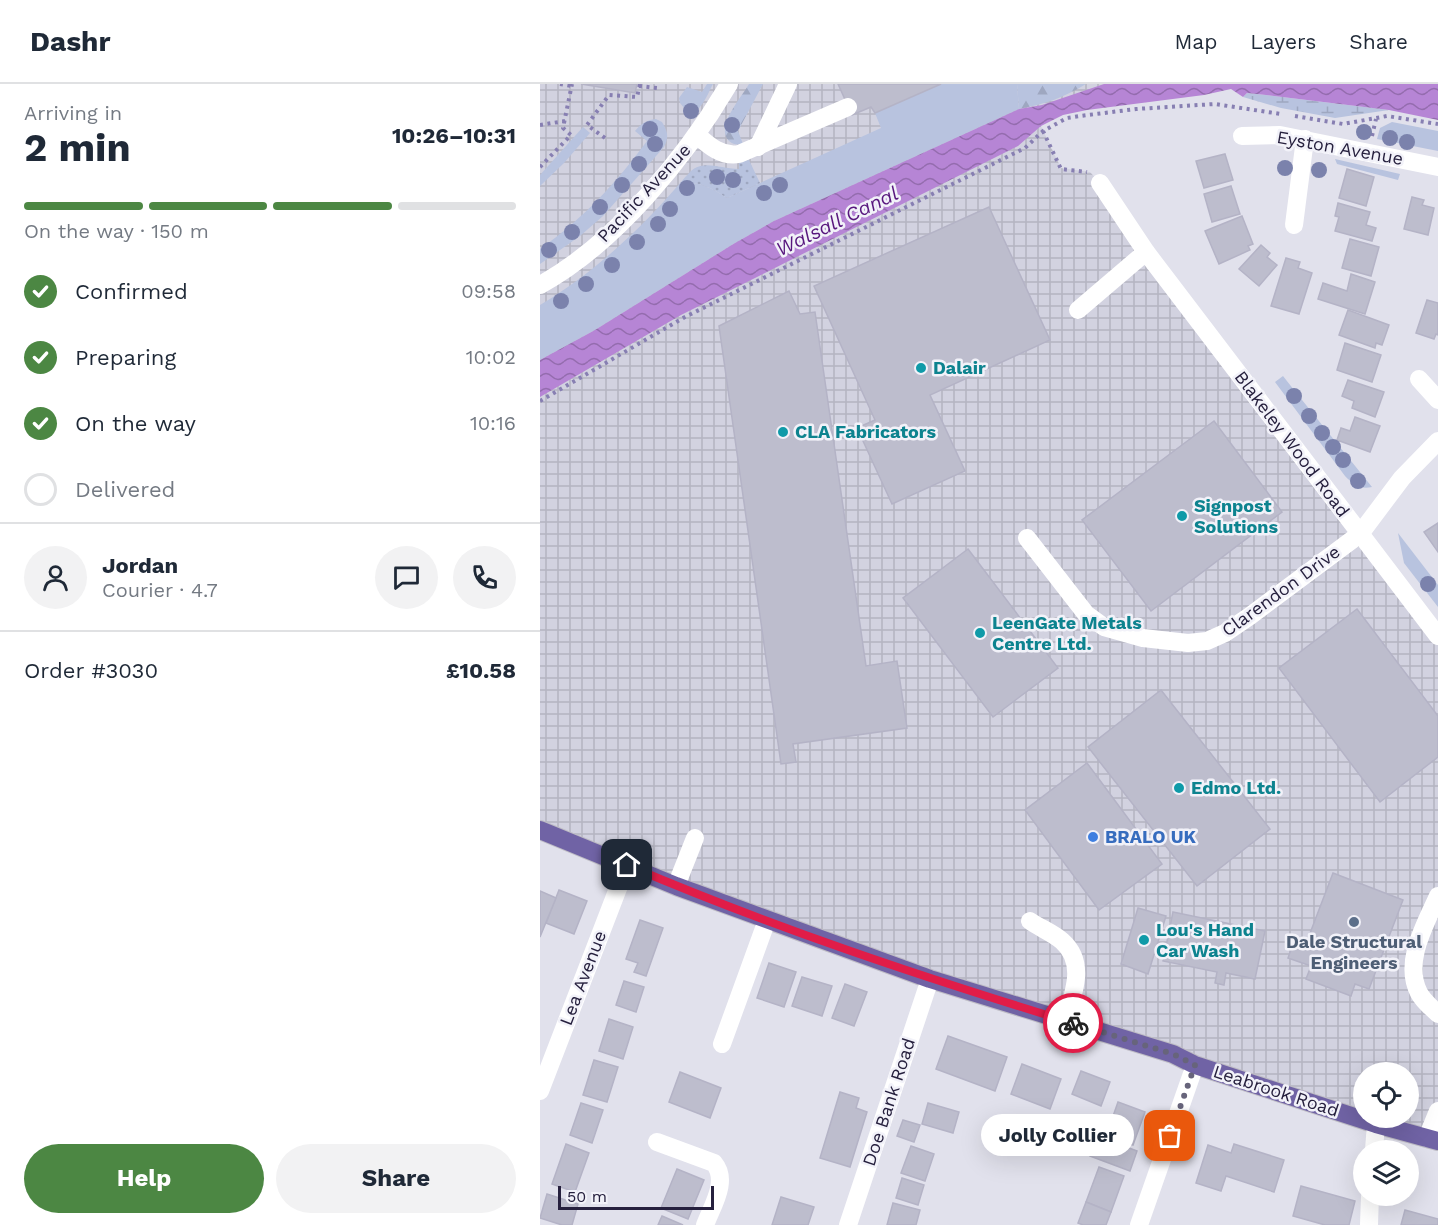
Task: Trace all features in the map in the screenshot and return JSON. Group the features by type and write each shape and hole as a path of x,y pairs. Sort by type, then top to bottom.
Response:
{"main road":[{"name":"Leabrook Road","path":"540,830 676,886 930,979 1173,1054 1195,1065 1353,1117"},
{"name":"Leabrook Road","path":"1391,1128 1433,1139"}],"street":[{"name":"Pacific Avenue","path":"540,285 556,277 594,247 638,205 697,135 729,84"},
{"path":"758,147 788,84"},
{"path":"697,135 716,149 732,155 758,147 848,107"},
{"name":"Eyston Avenue","path":"1242,136 1280,135 1438,167"},
{"path":"1294,225 1305,139"},
{"name":"Blakeley Wood Road","path":"1100,183 1146,252 1438,636"},
{"path":"1078,310 1146,252"},
{"path":"1419,379 1438,400"},
{"name":"Clarendon Drive","path":"1027,538 1086,614 1104,627 1143,638 1188,643 1207,641 1225,633 1250,616 1360,534 1402,478 1438,441"},
{"path":"676,886 695,838"},
{"name":"Lea Avenue","path":"540,1091 627,865"},
{"path":"1438,896 1419,939 1412,968 1419,994 1438,1014"},
{"path":"722,1044 767,920"},
{"path":"1030,921 1060,939 1068,947 1076,964 1077,983 1065,1021"},
{"name":"Doe Bank Road","path":"848,1225 930,979"},
{"path":"1139,1225 1195,1065"},
{"path":"1433,1139 1438,1111"},
{"path":"657,1142 714,1163 719,1169 721,1183 705,1225"},
{"path":"1369,1225 1370,1206"}],"path":[{"path":"540,167 571,135 563,128 572,85 560,84"},
{"path":"605,138 587,124 609,95 638,97 640,85 657,88"},
{"path":"540,400 685,317 1024,148 1043,130 1067,118 1136,109 1215,104 1344,124 1387,116 1438,124"},
{"path":"540,126 565,121"},
{"path":"1043,130 1061,169 1090,172 1100,183"}],"shaded area":[{"path":"540,84 1145,84 1125,89 1039,122 1061,168 1090,172 1100,183 1146,252 1438,636 1438,1141 1391,1128 1419,1128 1419,1062 1353,1062 1353,1117 1195,1065 1173,1054 930,979 676,886 540,830"}],"green space":[{"path":"707,84 713,84 704,102 697,110 689,114 680,103 679,98 687,87 702,92"},
{"path":"749,84 763,84 738,131 743,144 732,143 726,135 727,121"},
{"path":"941,84 1017,84 1019,109 774,221 595,330 540,360 540,305 581,278 619,246 687,175 684,182 707,187 727,198 881,128 875,113"},
{"path":"1017,84 1086,84 1054,100 1019,109"},
{"path":"1247,93 1389,110 1335,118 1281,108 1243,97"},
{"path":"656,119 662,122 667,132 664,147 603,216 580,236 540,264 540,249 585,213 611,186 647,141 635,131 649,120"},
{"path":"1392,122 1438,131 1438,151 1377,139 1380,128"},
{"path":"583,127 590,133 540,186 540,175"},
{"path":"1335,159 1400,174 1398,180 1337,164"},
{"path":"749,160 760,183 727,198 707,187 683,182 688,174 701,166 739,169 739,161"},
{"path":"1283,376 1372,487 1357,486 1345,476 1275,382"},
{"path":"1398,533 1438,585 1438,607 1404,563"}],"water":[{"name":"Walsall Canal","path":"1104,84 1438,84 1438,120 1389,110 1266,95 1247,93 1243,97 1231,89 1063,115 1041,126 1018,146 681,315 540,397 540,360 595,330 774,221 1019,109 1042,105"}],"building":[{"path":"581,84 637,84 635,93"},
{"path":"838,84 941,84 875,113 871,107 852,115"},
{"path":"1225,154 1233,180 1204,188 1196,161"},
{"path":"1347,169 1374,177 1366,206 1339,198"},
{"path":"1231,186 1240,214 1212,222 1204,194"},
{"path":"1412,197 1424,200 1422,205 1434,208 1428,235 1404,229"},
{"path":"1338,203 1370,212 1366,225 1376,228 1372,241 1335,231 1339,217 1335,216"},
{"name":"Dalair","path":"989,207 1050,340 930,395 965,471 892,504 857,428 875,420 814,286"},
{"path":"1242,216 1253,244 1248,246 1250,250 1219,264 1205,231"},
{"path":"1350,239 1379,247 1371,276 1342,268"},
{"path":"1261,245 1270,253 1267,257 1277,265 1259,286 1239,269"},
{"path":"1286,258 1300,262 1298,268 1312,273 1299,314 1271,306"},
{"path":"1351,274 1375,282 1365,314 1318,299 1323,283 1347,291"},
{"name":"CLA Fabricators","path":"789,291 800,314 815,312 866,666 897,661 907,728 793,744 796,762 781,764 719,326"},
{"path":"1427,300 1438,303 1438,335 1436,334 1434,339 1416,333"},
{"path":"1348,310 1389,325 1382,345 1376,343 1375,348 1339,335"},
{"path":"1345,343 1381,355 1372,382 1337,370"},
{"path":"1348,380 1384,392 1375,417 1352,408 1354,401 1342,396"},
{"path":"1355,417 1380,426 1370,452 1337,440 1341,428 1350,431"},
{"name":"Signpost Solutions","path":"1214,421 1282,512 1151,611 1082,520"},
{"path":"1438,523 1438,552 1424,532"},
{"name":"LeenGate Metals Centre Ltd.","path":"968,549 1058,668 993,717 903,598"},
{"path":"1357,609 1438,716 1438,757 1380,802 1279,668"},
{"name":"Edmo Ltd.","path":"1161,690 1270,829 1197,886 1088,747"},
{"name":"BRALO UK","path":"1087,763 1162,864 1099,910 1025,810"},
{"name":"Dale Structural Engineers","path":"1333,873 1403,900 1369,989 1355,984 1351,996 1306,979 1311,966 1288,958 1293,944 1304,949"},
{"path":"559,890 587,901 574,934 546,923"},
{"path":"540,891 556,898 540,937"},
{"name":"Lou's Hand Car Wash","path":"1138,908 1166,916 1148,974 1121,964"},
{"path":"1173,912 1265,931 1255,979 1226,973 1224,985 1215,983 1217,972 1163,961"},
{"path":"640,920 663,928 646,976 634,972 638,963 626,959"},
{"path":"769,963 796,972 784,1007 757,998"},
{"path":"802,977 832,986 822,1016 792,1006"},
{"path":"624,981 644,987 636,1012 616,1005"},
{"path":"845,984 867,992 854,1026 832,1018"},
{"path":"609,1019 633,1027 623,1059 599,1051"},
{"path":"948,1036 1007,1057 995,1091 936,1069"},
{"path":"594,1060 618,1067 607,1102 583,1095"},
{"path":"1022,1064 1061,1079 1050,1109 1011,1094"},
{"path":"1081,1071 1110,1082 1101,1106 1072,1094"},
{"path":"680,1072 721,1088 710,1118 669,1102"},
{"path":"840,1092 859,1098 856,1108 867,1112 850,1167 820,1158"},
{"path":"1118,1102 1145,1112 1133,1145 1106,1136"},
{"path":"581,1103 603,1110 592,1143 570,1135"},
{"path":"928,1103 959,1112 953,1133 922,1124"},
{"path":"903,1120 920,1125 914,1142 897,1136"},
{"path":"1113,1142 1137,1151 1130,1171 1090,1156 1095,1143 1110,1148"},
{"path":"566,1144 589,1153 575,1192 552,1184"},
{"path":"1234,1144 1284,1160 1274,1192 1226,1176 1221,1191 1196,1183 1208,1145 1231,1153"},
{"path":"911,1146 934,1154 925,1181 901,1173"},
{"path":"1099,1167 1124,1176 1111,1212 1086,1202"},
{"path":"677,1169 704,1180 688,1219 661,1208"},
{"path":"902,1178 924,1185 918,1205 896,1198"},
{"path":"1301,1186 1353,1200 1349,1225 1325,1225 1293,1216"},
{"path":"547,1194 578,1204 572,1225 562,1225 540,1218"},
{"path":"781,1197 814,1207 808,1225 772,1225"},
{"path":"1086,1202 1111,1212 1106,1225 1078,1223"},
{"path":"893,1203 920,1210 916,1225 887,1225"},
{"path":"1405,1210 1438,1219 1438,1225 1401,1225"},
{"path":"662,1216 683,1225 658,1225"}],"way so far":[{"path":"1073,1023 1173,1054 1195,1065 1170,1136"}],"place":[{"name":"Dalair","path":"921,368"},
{"name":"CLA Fabricators","path":"783,432"},
{"name":"Signpost Solutions","path":"1182,516"},
{"name":"LeenGate Metals Centre Ltd.","path":"980,633"},
{"name":"Edmo Ltd.","path":"1179,788"},
{"name":"BRALO UK","path":"1093,837"},
{"name":"Dale Structural Engineers","path":"1354,922"},
{"name":"Lou's Hand Car Wash","path":"1144,940"},
{"name":"Jolly Collier","path":"1170,1136"}],"route":[{"path":"627,865 676,886 930,979 1073,1023"}]}
